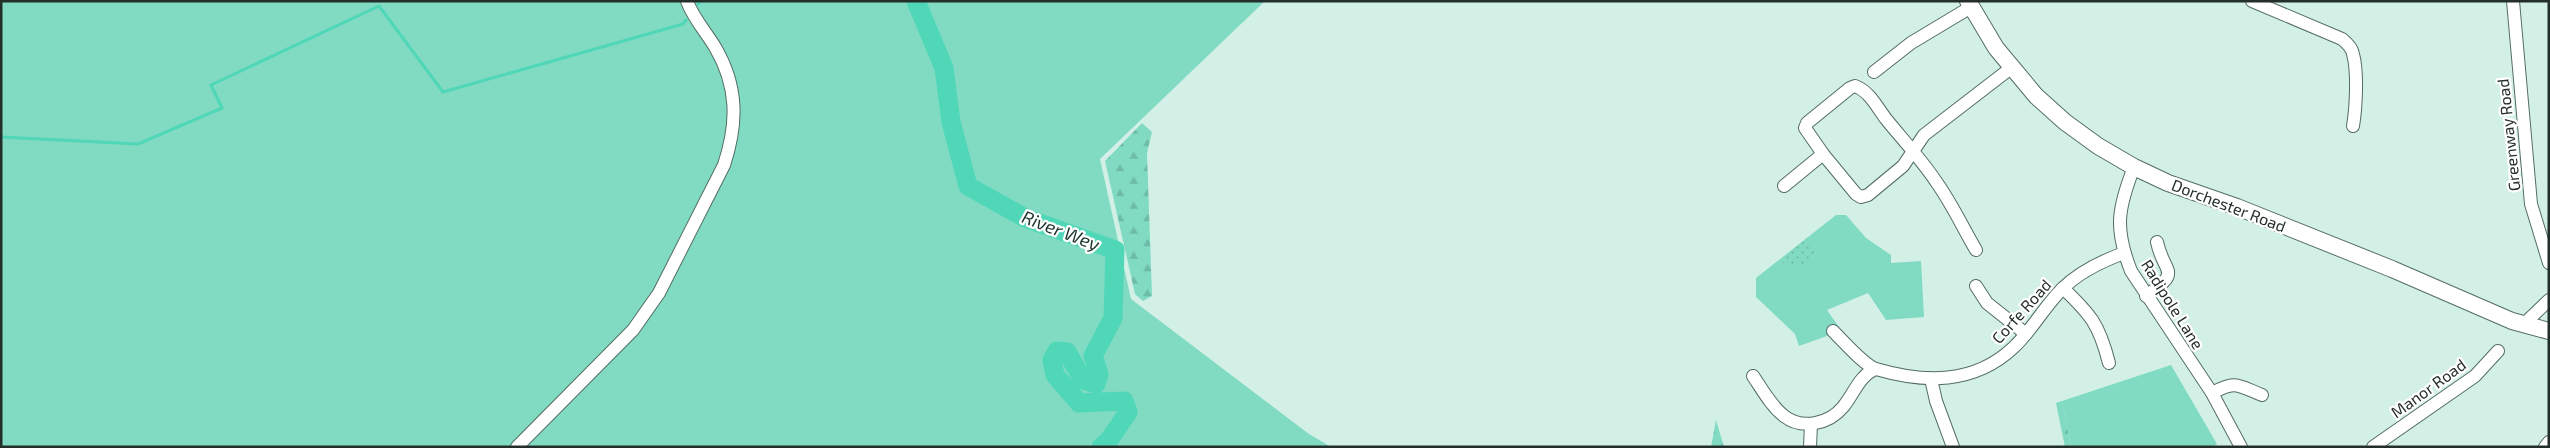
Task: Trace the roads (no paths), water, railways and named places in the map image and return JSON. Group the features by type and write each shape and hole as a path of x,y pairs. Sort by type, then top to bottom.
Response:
{"main road":[{"name":"Dorchester Road","path":"1970,4 1996,48 2011,68 2065,122 2098,146 2134,167 2168,182 2323,241 2524,324 2548,330"}],"street":[{"path":"517,447 634,330 659,293 724,165 731,145 735,108 731,89 722,60 686,1"},
{"path":"2252,1 2342,39 2350,48 2354,61 2353,126"},
{"name":"Greenway Road","path":"2513,1 2531,204 2549,263"},
{"path":"1874,72 1912,43 1970,4"},
{"path":"1976,250 1937,182 1913,152 1867,93 1854,86 1807,123 1806,132 1861,197 1868,195 1904,166 1913,152 1924,135 2011,68"},
{"path":"1784,186 1823,154"},
{"name":"Radipole Lane","path":"2134,167 2120,206 2119,223 2124,252 2131,271 2212,393 2241,447"},
{"path":"2146,296 2166,282 2169,276 2168,266 2160,253 2158,242"},
{"name":"Corfe Road","path":"1833,331 1875,369 1898,376 1931,379 1952,377 1985,367 2002,358 2026,334 2063,288 2079,275 2124,252"},
{"path":"1976,286 1987,303 2026,334"},
{"path":"2063,288 2095,321 2109,363"},
{"path":"2524,324 2549,300"},
{"name":"Manor Road","path":"2373,447 2475,376 2498,351"},
{"path":"1753,376 1785,417 1799,423 1811,424 1820,422 1837,413 1867,372 1875,369"},
{"path":"1931,379 1936,401 1953,447"},
{"path":"2212,393 2228,384 2237,385 2262,395"},
{"path":"1810,447 1811,424"},
{"path":"2545,447 2549,442"}],"waterway":[{"path":"698,4 701,1"},
{"name":"River Wey","path":"916,1 944,68 951,122 968,186 1025,218 1115,250 1113,318 1093,356 1099,374 1096,384 1083,380 1067,352 1057,351 1052,360 1055,375 1079,403 1124,401 1128,412 1110,439 1101,447"},
{"path":"1,137 138,144 222,108 211,85 379,6 443,92 683,24 686,20"}]}
